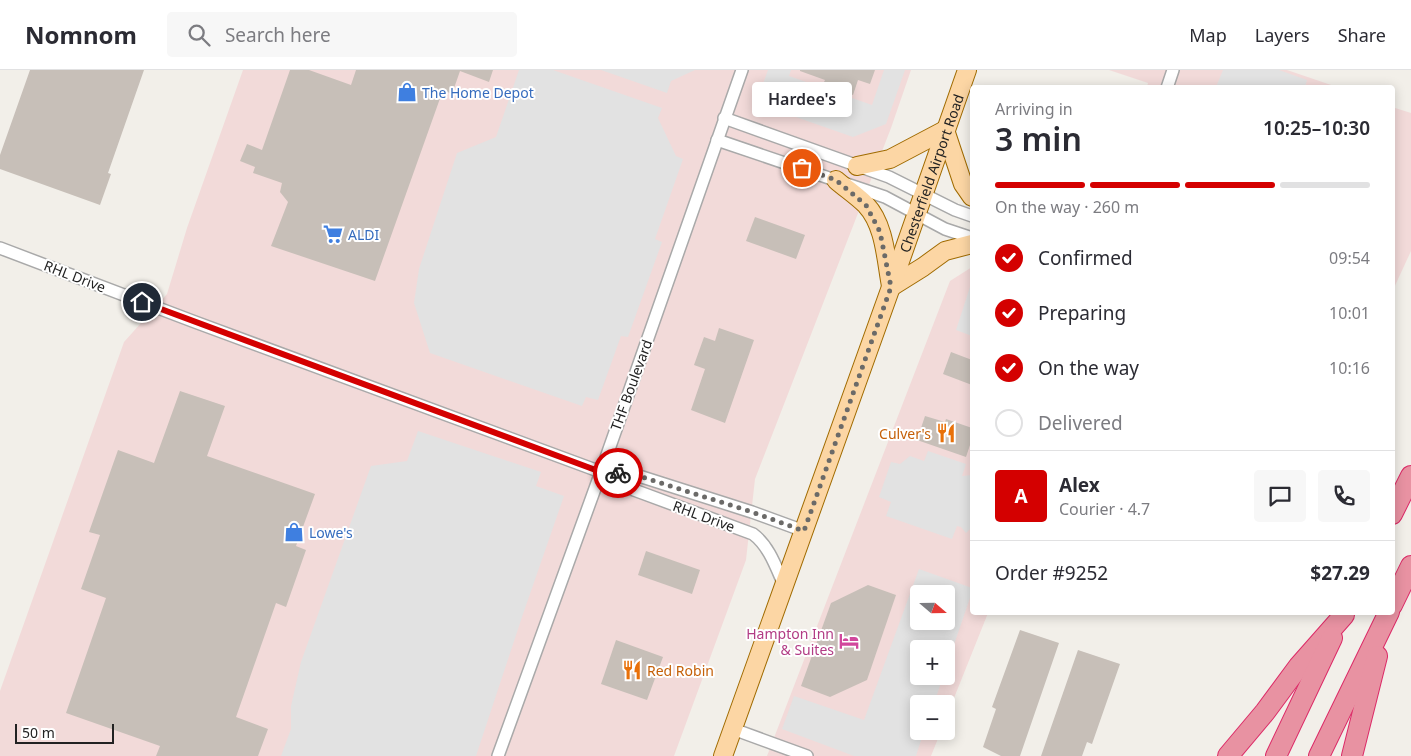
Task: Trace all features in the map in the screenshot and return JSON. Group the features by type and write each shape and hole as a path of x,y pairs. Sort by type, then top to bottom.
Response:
{"highway":[{"path":"1395,508 1411,476"},
{"path":"1395,599 1411,566"},
{"path":"1228,756 1265,712 1299,666 1343,615"},
{"path":"1276,756 1344,615"},
{"path":"1319,756 1388,615"},
{"path":"1352,756 1388,615"}],"main road":[{"name":"Chesterfield Airport Road","path":"723,756 967,70"},
{"path":"857,166 890,159 945,130 963,184 970,194"},
{"path":"836,180 866,205 874,218 880,232 891,287 945,251 970,244"}],"street":[{"name":"THF Boulevard","path":"498,756 601,472 742,70"},
{"path":"1168,85 1173,70"},
{"path":"724,118 889,177 955,210 970,215"},
{"path":"716,140 885,197 945,229 970,237"},
{"name":"RHL Drive","path":"0,248 601,472 634,490 753,534 767,549 784,585"},
{"name":"RHL Drive","path":"601,472 639,476 752,512 804,531"},
{"path":"733,729 807,756"}],"shaded area":[{"path":"243,70 911,70 891,128 755,479 746,560 674,756 0,756 0,691 124,342 167,294 187,228"},
{"path":"519,70 553,70 662,108 658,118 676,156 683,159 655,239 662,242 628,337 621,336 598,400 586,397 582,406 430,353 414,303 419,269 457,153 496,137"},
{"path":"601,70 695,70 671,81 667,93"},
{"path":"768,70 791,70 789,76 872,105 884,70 905,70 886,124 853,137 773,109 776,98 760,92"},
{"path":"1109,70 1287,70 1331,85 1148,85 1148,83"},
{"path":"1223,70 1279,70 1307,80 1306,85 1217,85"},
{"path":"1395,108 1411,113 1411,251 1395,286"},
{"path":"970,268 970,615 987,615 955,696 910,695 910,740 937,740 931,756 767,756 950,281"},
{"path":"970,287 970,335 956,330"},
{"path":"418,431 541,472 536,486 564,496 476,756 281,756 291,729 291,706 301,662 371,466 407,461"},
{"path":"928,451 966,464 962,476 970,475 970,529 966,533 961,527 957,526 952,539 886,516 891,502 879,497 891,462 900,464 910,456 924,461"},
{"path":"919,569 970,587 970,598 955,642 955,640 910,640 910,685 940,685 937,695 910,695 910,740 921,740 916,756 854,756 782,729 794,696 864,720 910,594 910,630 955,630 955,585 913,585"}],"building":[{"path":"30,70 144,70 108,173 111,174 100,205 0,169 0,155"},
{"path":"290,70 309,70 351,85 356,70 493,70 489,82 460,71 452,94 443,90 375,281 271,246 288,202 280,192 282,183 253,173 255,167 240,161 247,144 262,150"},
{"path":"800,70 875,70 870,84 858,80 853,95 823,84 825,80"},
{"path":"755,217 805,235 796,259 746,241"},
{"path":"719,328 754,340 725,423 691,410 705,369 694,365 704,337 715,341"},
{"path":"951,352 970,359 970,384 943,374"},
{"path":"180,391 225,406 207,456 315,494 296,546 306,550 286,607 276,603 236,717 268,729 258,756 156,756 160,746 66,713 106,598 81,589 100,535 89,532 118,450 154,463"},
{"name":"Culver's","path":"925,416 945,422 946,419 970,427 970,445 966,457 917,440"},
{"path":"646,551 700,570 692,594 638,575"},
{"name":"Hampton Inn & Suites","path":"868,585 896,595 867,680 830,697 801,686 831,603"},
{"path":"1020,630 1059,643 1020,756 1001,756 983,747 996,709 992,707"},
{"name":"Red Robin","path":"616,640 663,657 647,700 601,684"},
{"path":"1078,650 1120,664 1092,744 1087,742 1082,756 1041,756"}],"way so far":[{"path":"618,473 639,476 752,512 804,531 891,287 880,232 866,205 836,180 802,168"}],"place":[{"name":"The Home Depot","path":"407,92"},
{"name":"Hardee's","path":"802,168"},
{"name":"ALDI","path":"333,234"},
{"name":"Culver's","path":"946,433"},
{"name":"Lowe's","path":"294,532"},
{"name":"Hampton Inn & Suites","path":"849,641"},
{"name":"Red Robin","path":"632,670"}],"route":[{"path":"142,302 601,472 618,473"}]}
